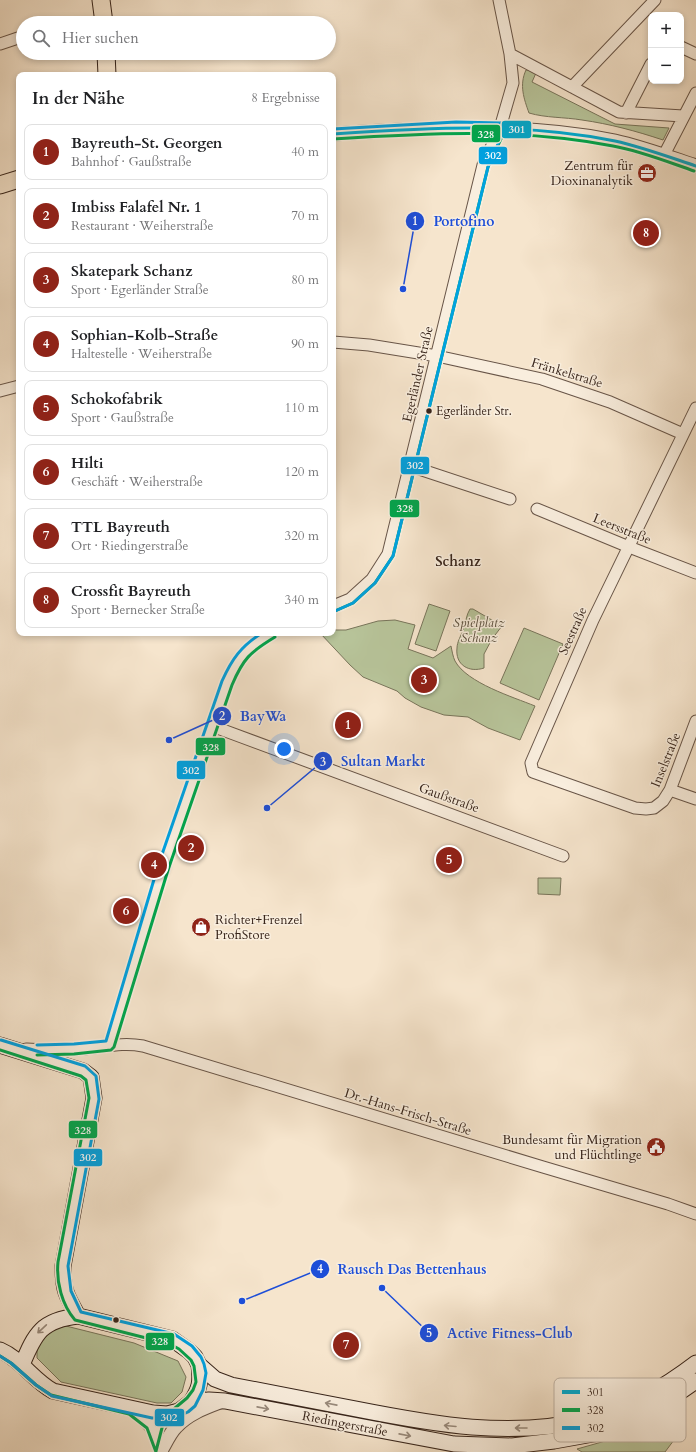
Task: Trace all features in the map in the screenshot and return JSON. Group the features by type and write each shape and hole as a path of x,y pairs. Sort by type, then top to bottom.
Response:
{"main road":[{"path":"101,0 103,16"},
{"path":"106,60 107,72"},
{"path":"0,185 16,179"},
{"path":"4,1046 83,1071 91,1077 94,1098 62,1266 63,1284 67,1297 78,1316 63,1318 47,1325 42,1329 36,1335 22,1365"},
{"name":"Riedingerstraße","path":"78,1316 172,1339 189,1351 200,1365 215,1379 231,1385 446,1426 531,1428 554,1426"},
{"name":"Riedingerstraße","path":"0,1350 12,1356 43,1386 53,1391 153,1413 166,1414 209,1400 225,1401 454,1444 512,1446 554,1441"},
{"name":"Riedingerstraße","path":"674,1378 696,1363"},
{"path":"185,1407 198,1392 200,1382 200,1365"},
{"name":"Riedingerstraße","path":"686,1388 696,1381"},
{"path":"334,1421 370,1412"}],"street":[{"name":"Egerländer Straße","path":"336,605 350,599 372,579 388,554 483,165 500,128 513,83 510,54 499,0"},
{"path":"572,86 655,0"},
{"path":"0,44 16,39"},
{"path":"683,48 696,54"},
{"path":"510,54 619,112 683,116"},
{"path":"626,113 648,70"},
{"path":"664,154 696,93"},
{"path":"336,134 456,127 500,128 568,134 615,141 664,154 696,166"},
{"name":"Fränkelstraße","path":"336,342 369,345 436,356 542,379 610,402 683,434"},
{"path":"0,391 16,387"},
{"name":"Seestraße","path":"634,808 533,772 531,763 593,620 696,408"},
{"path":"410,466 510,499"},
{"name":"Leersstraße","path":"537,509 696,573"},
{"path":"110,1045 163,868 227,683 236,662 245,650 267,636"},
{"name":"Inselstraße","path":"634,808 654,808 664,801 670,790 696,722"},
{"name":"Gaußstraße","path":"212,726 563,856"},
{"path":"670,790 696,799"},
{"name":"Dr.-Hans-Frisch-Straße","path":"4,1046 52,1051 131,1044 668,1204 696,1214"},
{"path":"161,1452 175,1427 202,1409 225,1401"},
{"path":"161,1452 167,1427 185,1407"},
{"path":"131,1409 151,1425 161,1452"}],"green space":[{"path":"526,70 531,70 536,73 532,82 615,124 669,128 663,140 603,124 529,113 524,97 523,87"},
{"path":"429,604 450,611 436,651 415,644"},
{"name":"Spielplatz Schanz","path":"470,609 473,609 502,626 492,639 484,654 484,668 468,668 458,659 457,648"},
{"path":"395,620 415,625 408,649 433,658 451,646 455,661 469,676 503,694 535,706 520,740 488,728 468,717 444,715 421,707 405,698 397,691 363,677 323,636 336,636 336,630 346,630 378,621"},
{"path":"524,628 563,644 539,700 500,683"},
{"path":"538,878 561,878 560,895 538,894"},
{"path":"66,1326 134,1343 178,1361 186,1377 182,1392 171,1403 157,1403 61,1382 37,1358 37,1344 44,1331"},
{"path":"602,1442 672,1442 665,1452 582,1452 577,1449"}],"transit line":[{"name":"302","path":"336,129 456,122 501,123 505,128 488,167 393,556 375,583 353,603 336,611"},
{"name":"301","path":"336,134 474,128 545,131 615,141 645,149 696,166"},
{"name":"328","path":"336,611 353,603 375,583 393,556 488,167 505,130"},
{"name":"328","path":"336,139 438,134 508,134 543,136 578,140 623,148 694,171"},
{"name":"302","path":"37,1045 106,1041 158,866 222,681 238,654 248,643 258,636"},
{"name":"328","path":"37,1055 74,1054 111,1050 114,1047 168,870 232,685 248,657 259,647 275,637"},
{"name":"302","path":"0,1356 52,1396 152,1418 177,1417 188,1412 195,1406 203,1390 206,1373 201,1357 192,1346 174,1334 81,1312 71,1291 68,1266 99,1099 96,1076 85,1066 1,1040"},
{"name":"328","path":"0,1050 81,1076 86,1080 89,1098 58,1262 59,1285 63,1300 70,1314 75,1320 170,1344 179,1349 191,1360 194,1366 196,1382 193,1390 187,1398 175,1408 163,1424 156,1451"},
{"name":"328","path":"0,1356 51,1395 129,1414 147,1428 156,1452"}],"place":[{"name":"Zentrum für Dioxinanalytik","path":"647,173"},
{"name":"Crossfit Bayreuth","path":"646,233"},
{"name":"Portofino","path":"403,289"},
{"name":"Egerländer Str.","path":"429,411"},
{"name":"Skatepark Schanz","path":"424,680"},
{"name":"Bayreuth-St. Georgen","path":"348,725"},
{"name":"BayWa","path":"169,740"},
{"name":"Sultan Markt","path":"267,808"},
{"name":"Imbiss Falafel Nr. 1","path":"191,848"},
{"name":"Schokofabrik","path":"449,860"},
{"name":"Sophian-Kolb-Straße","path":"154,865"},
{"name":"Hilti","path":"126,911"},
{"name":"Richter+Frenzel ProfiStore","path":"201,927"},
{"name":"Bundesamt für Migration und Flüchtlinge","path":"656,1147"},
{"name":"Active Fitness-Club","path":"382,1288"},
{"name":"Rausch Das Bettenhaus","path":"242,1301"},
{"name":"TTL Bayreuth","path":"346,1345"}],"district":[{"name":"Schanz","path":"458,561"}]}
